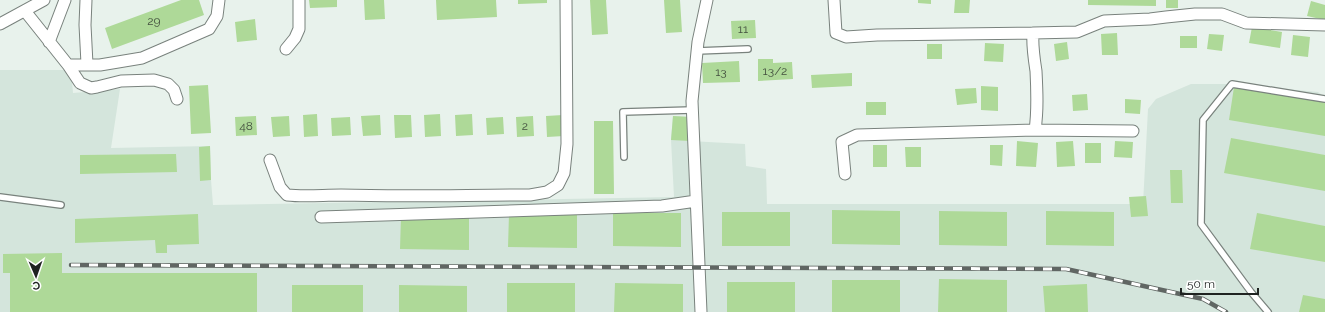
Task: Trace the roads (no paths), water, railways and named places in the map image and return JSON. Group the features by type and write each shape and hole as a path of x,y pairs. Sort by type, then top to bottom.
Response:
{"street":[{"path":"0,24 44,0"},
{"path":"49,42 65,0"},
{"path":"86,0 85,25 87,64"},
{"path":"68,65 100,65 142,58 209,29 217,16 219,0"},
{"path":"286,49 295,38 299,29 299,0"},
{"path":"270,160 280,187 287,195 300,197 320,195 530,195 547,192 558,185 564,173 567,144 566,0"},
{"path":"701,312 692,101 697,51 707,0"},
{"path":"834,0 836,33 846,37 877,35 1077,32 1104,21 1150,20 1195,14 1222,14 1246,23 1325,25"},
{"path":"25,11 68,65 80,83 91,88 121,81 154,80 168,84 174,90 176,99"},
{"path":"1033,33 1032,44 1037,92 1037,116 1035,130"},
{"path":"845,174 842,142 857,135 1035,130 1133,131"},
{"path":"321,217 662,206 696,201"}],"lane":[{"path":"697,51 748,49"},
{"path":"1268,312 1251,292 1201,224 1203,120 1232,84 1325,99"},
{"path":"624,157 623,112 692,110"},
{"path":"0,197 61,205"}],"railway":[{"path":"71,265 1066,269 1203,299 1226,312"}]}
